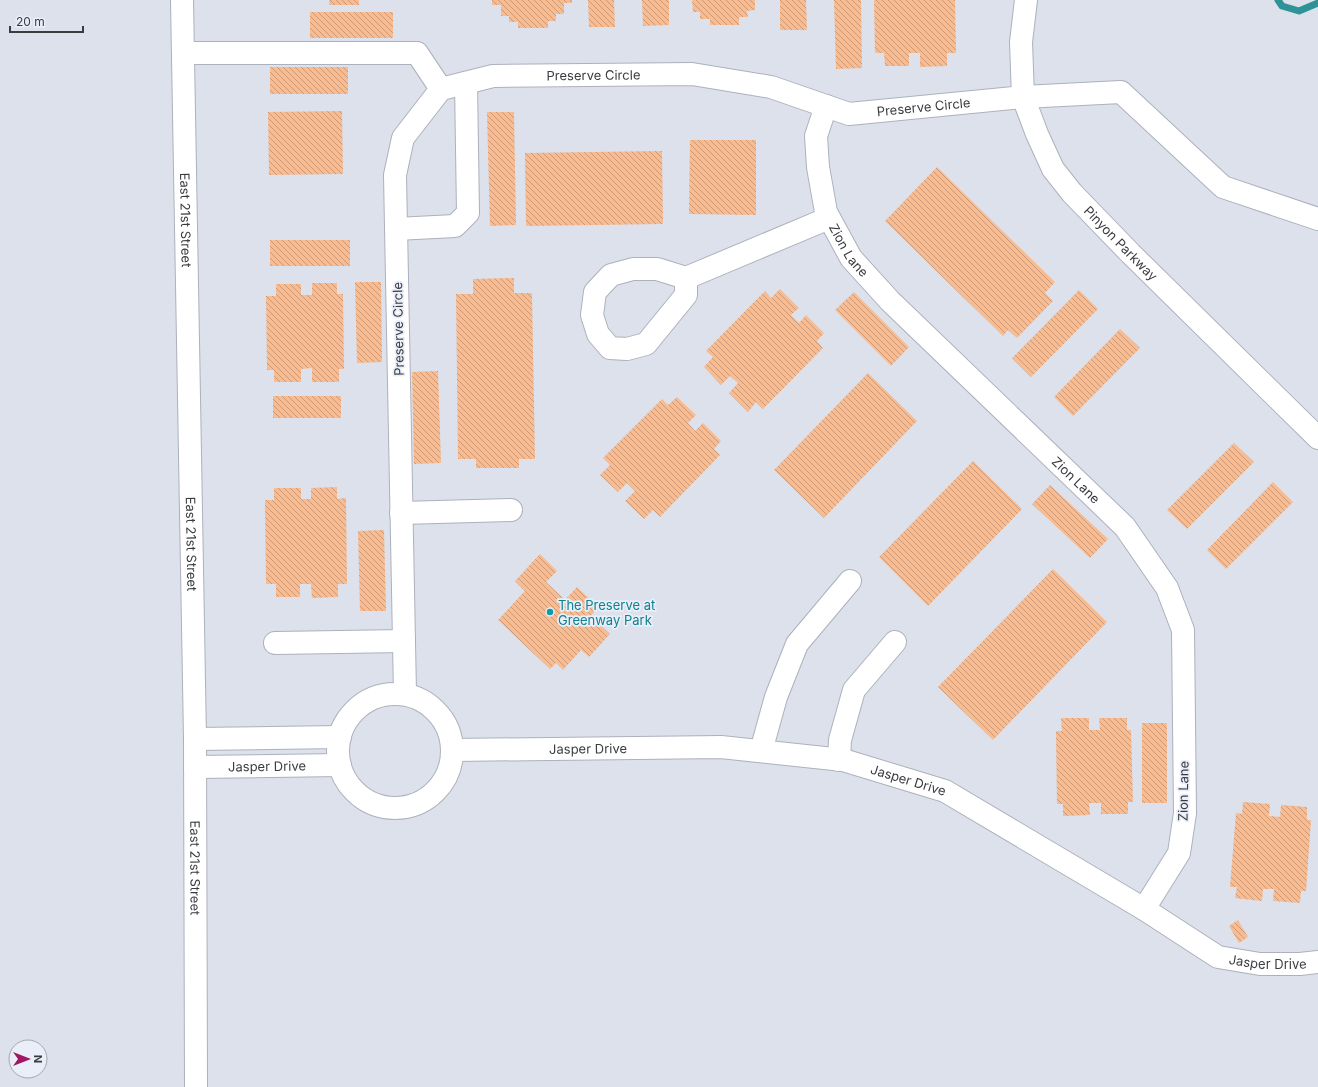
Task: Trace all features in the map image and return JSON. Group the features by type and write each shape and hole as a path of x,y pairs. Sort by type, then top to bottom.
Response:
{"street":[{"name":"East 21st Street","path":"182,0 195,739 196,1087"},
{"name":"Pinyon Parkway","path":"1026,0 1021,42 1023,97 1037,134 1053,169 1072,193 1131,254 1318,438"},
{"path":"183,54 417,53 441,89"},
{"name":"Preserve Circle","path":"405,694 395,175 402,138 441,89 493,76 692,74 771,87 849,114 1023,97 1121,92 1223,187 1318,219"},
{"path":"396,228 455,226 468,213 466,83"},
{"name":"Zion Lane","path":"826,106 816,136 818,167 826,212 851,258 890,301 1125,527 1167,588 1183,630 1185,813 1179,853 1144,909"},
{"path":"686,278 686,295 646,344 627,349 610,348 598,334 592,315 595,292 611,275 633,269 656,269 686,278 829,218"},
{"path":"401,513 511,510"},
{"path":"761,751 776,697 797,644 850,581"},
{"path":"275,643 404,641"},
{"path":"839,760 840,740 854,690 895,642"},
{"path":"388,694 405,694 424,701 439,714 449,731 453,750 450,768 442,785 428,798 412,806 394,809 375,805 359,796 347,782 340,765 338,751 340,737 346,721 357,708 371,699 388,694"},
{"path":"195,739 340,737"},
{"name":"Jasper Drive","path":"453,750 721,746 839,760 945,791 1144,909 1218,957 1260,964 1300,964 1318,962"},
{"name":"Jasper Drive","path":"195,767 340,765"}],"building":[{"path":"329,0 359,0 359,5 329,5"},
{"path":"492,0 572,0 572,3 564,3 564,14 556,14 556,21 548,21 548,28 518,28 518,22 509,22 509,16 501,16 501,5 492,5"},
{"path":"588,0 614,0 615,27 589,27"},
{"path":"642,0 669,0 669,25 643,26"},
{"path":"692,0 755,0 755,10 747,11 748,17 739,17 739,25 710,25 710,19 700,19 700,12 693,12"},
{"path":"780,0 806,0 807,30 780,30"},
{"path":"834,0 861,0 862,68 836,69"},
{"path":"874,0 955,0 956,53 947,53 947,66 920,67 920,53 909,53 909,66 885,66 884,53 875,53"},
{"path":"310,12 393,12 393,38 310,38"},
{"path":"270,67 348,67 348,94 270,94"},
{"path":"342,111 343,174 269,175 268,112"},
{"path":"487,112 514,112 516,225 490,226"},
{"path":"690,140 756,140 756,215 689,214"},
{"path":"662,151 663,224 526,226 525,153"},
{"path":"937,167 1055,282 1045,293 1053,301 1017,338 1008,330 1003,336 885,221"},
{"path":"270,240 350,240 350,266 270,266"},
{"path":"514,278 514,293 532,293 535,459 519,459 519,468 476,468 476,459 458,459 456,294 473,294 473,279"},
{"path":"355,282 381,282 382,362 357,363"},
{"path":"312,283 337,283 337,294 343,294 344,369 339,369 339,382 312,382 312,368 301,369 301,382 274,382 274,370 267,370 266,296 276,296 276,284 301,284 301,295 312,295"},
{"path":"780,289 799,308 791,315 799,323 806,315 824,333 817,341 823,348 763,409 756,402 748,412 729,393 738,383 730,376 721,385 704,367 713,357 706,351 765,291 771,298"},
{"path":"1079,290 1098,309 1031,377 1012,358"},
{"path":"854,292 909,347 891,366 835,310"},
{"path":"1120,329 1140,348 1073,416 1054,397"},
{"path":"438,371 441,463 414,464 412,372"},
{"path":"868,373 917,421 824,518 774,470"},
{"path":"273,396 341,396 341,418 273,418"},
{"path":"677,397 696,415 688,423 695,431 703,423 721,441 714,449 720,455 660,517 653,510 644,519 625,501 635,491 627,483 618,492 600,475 610,465 603,458 662,399 668,405"},
{"path":"1234,443 1254,462 1187,529 1167,510"},
{"path":"973,461 1022,509 928,606 879,557"},
{"path":"1273,482 1293,502 1226,569 1207,550"},
{"path":"1050,485 1108,539 1090,558 1032,504"},
{"path":"337,487 337,499 346,498 347,584 338,584 338,597 312,598 311,584 300,584 300,597 276,597 276,584 266,584 265,500 274,500 274,488 301,488 301,499 311,499 311,488"},
{"path":"384,530 386,611 360,611 358,531"},
{"name":"The Preserve at Greenway Park","path":"540,554 557,571 546,582 565,600 577,587 598,607 591,616 610,634 589,657 581,650 563,670 556,663 550,669 498,620 525,591 515,581"},
{"path":"1053,569 1107,622 993,740 938,687"},
{"path":"1061,718 1089,718 1089,730 1100,730 1099,718 1127,718 1127,730 1131,730 1133,802 1128,802 1128,814 1101,814 1101,803 1089,803 1090,815 1063,816 1063,804 1057,804 1056,731 1062,731"},
{"path":"1142,723 1167,723 1167,803 1142,803"},
{"path":"1243,802 1270,804 1269,816 1280,817 1281,805 1307,807 1307,820 1311,820 1306,891 1301,891 1300,903 1273,901 1274,889 1263,889 1262,901 1235,898 1237,887 1230,887 1236,813 1242,814"},
{"path":"1238,920 1248,937 1239,943 1229,926"}],"waterway":[{"path":"1278,0 1282,6 1299,11 1318,3"}],"place":[{"name":"The Preserve at Greenway Park","path":"550,612"}]}
